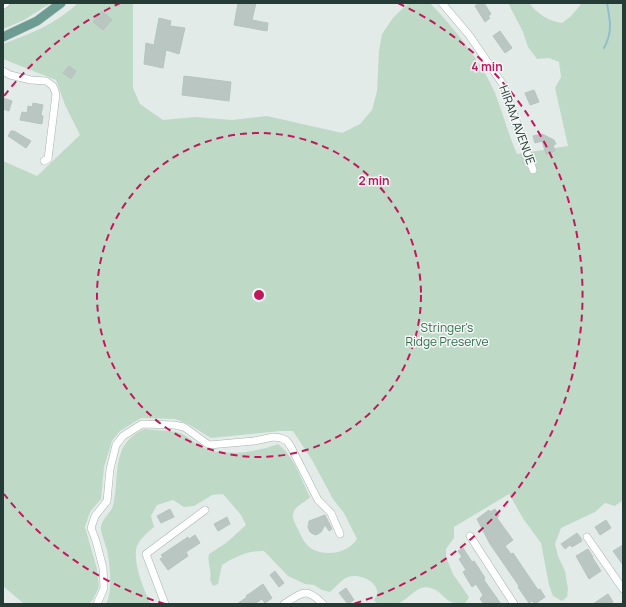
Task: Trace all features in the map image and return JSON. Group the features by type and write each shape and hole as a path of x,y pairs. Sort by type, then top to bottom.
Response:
{"main road":[{"path":"3,37 36,21 61,3"}],"street":[{"name":"HIRAM AVENUE","path":"442,3 469,35 504,86 533,170"},
{"path":"3,71 10,75 31,80 46,81 53,86 56,94 54,117 48,159 44,161"},
{"path":"97,604 104,588 103,568 91,528 95,516 107,501 110,469 116,446 123,436 142,424 174,425 184,428 210,445 254,441 273,437 281,438 287,441 318,500 331,513 340,534"},
{"path":"164,604 146,554 205,510"},
{"path":"470,536 514,604"},
{"path":"587,537 623,589"},
{"path":"284,604 301,593 308,592 323,604"}],"green space":[{"path":"3,3 51,3 24,20 3,29"},
{"name":"Stringer's Ridge Preserve","path":"78,3 133,3 133,88 140,104 163,120 195,117 232,120 267,116 342,133 360,124 372,110 377,91 379,51 382,34 393,18 409,3 430,3 457,34 483,69 495,93 517,154 568,146 555,88 561,77 559,62 549,58 537,59 528,47 523,32 508,3 529,3 552,21 562,23 571,16 582,3 623,3 623,500 615,506 605,503 595,512 561,528 555,544 558,556 565,571 568,589 567,597 562,601 553,596 549,585 541,543 524,520 509,494 454,527 454,538 446,549 446,557 453,574 469,597 463,604 451,602 435,590 426,587 417,590 405,600 396,604 377,604 374,600 377,594 375,585 367,579 357,576 345,578 330,592 322,590 314,585 305,584 288,576 264,551 242,555 222,565 218,584 213,586 210,580 209,554 226,543 246,525 241,515 223,494 212,495 194,506 184,507 173,500 157,505 151,516 154,527 140,541 136,552 137,568 145,592 151,604 106,604 110,592 110,570 101,526 113,506 119,458 122,449 127,441 145,429 179,433 204,448 213,451 231,453 251,451 278,444 293,461 310,497 295,509 293,516 300,535 307,545 312,549 324,553 330,553 348,548 357,539 344,513 333,499 312,460 293,431 211,438 188,424 175,419 141,418 120,431 112,441 104,467 101,499 90,512 85,527 97,569 99,587 93,600 88,604 24,604 3,586 3,161 37,176 80,135 65,105 56,80 3,59 3,44 51,23"}],"building":[{"path":"238,3 256,3 252,20 268,23 267,31 234,25"},
{"path":"479,3 484,3 491,14 488,16 490,18 485,22 475,6"},
{"path":"102,11 112,20 103,30 93,22"},
{"path":"159,18 171,21 170,26 185,28 179,54 166,50 163,68 144,64 146,43 154,45"},
{"path":"500,31 512,48 505,53 493,36"},
{"path":"69,66 76,71 71,79 63,73"},
{"path":"184,76 231,82 229,101 182,95"},
{"path":"534,90 539,102 530,105 525,93"},
{"path":"3,98 12,101 9,111 3,109"},
{"path":"33,103 43,105 41,115 43,116 42,124 20,120 22,112 27,113 28,106 32,107"},
{"path":"11,131 14,131 31,141 26,148 8,136"},
{"path":"542,134 554,140 556,144 553,145 555,151 546,154 542,141 535,143 533,136"},
{"path":"170,509 174,517 161,523 157,516"},
{"path":"495,509 499,516 497,518 513,540 505,546 511,554 513,553 538,590 540,589 545,597 535,604 532,601 529,603 518,587 519,586 490,544 477,519 489,510 490,512"},
{"path":"325,515 332,529 329,531 325,525 318,534 315,535 310,532 308,527 309,521"},
{"path":"227,517 230,524 218,531 214,524"},
{"path":"606,520 611,528 600,535 595,527"},
{"path":"577,533 582,541 572,547 570,545 565,549 561,544"},
{"path":"195,535 200,543 186,552 188,556 168,570 160,559 163,557 161,555 188,537 189,539"},
{"path":"623,545 623,565 613,551"},
{"path":"463,548 472,562 474,561 485,578 484,580 501,604 484,604 480,599 483,595 476,584 472,587 463,572 466,570 459,559 462,557 458,551"},
{"path":"588,549 601,571 589,579 576,556"},
{"path":"275,571 284,583 279,587 270,575"},
{"path":"263,584 272,598 265,603 262,599 255,604 237,604 247,597 246,596"},
{"path":"346,588 354,600 348,604 339,593"},
{"path":"608,594 613,602 610,604 593,604"}],"waterway":[{"path":"604,48 610,31 607,3"}]}
